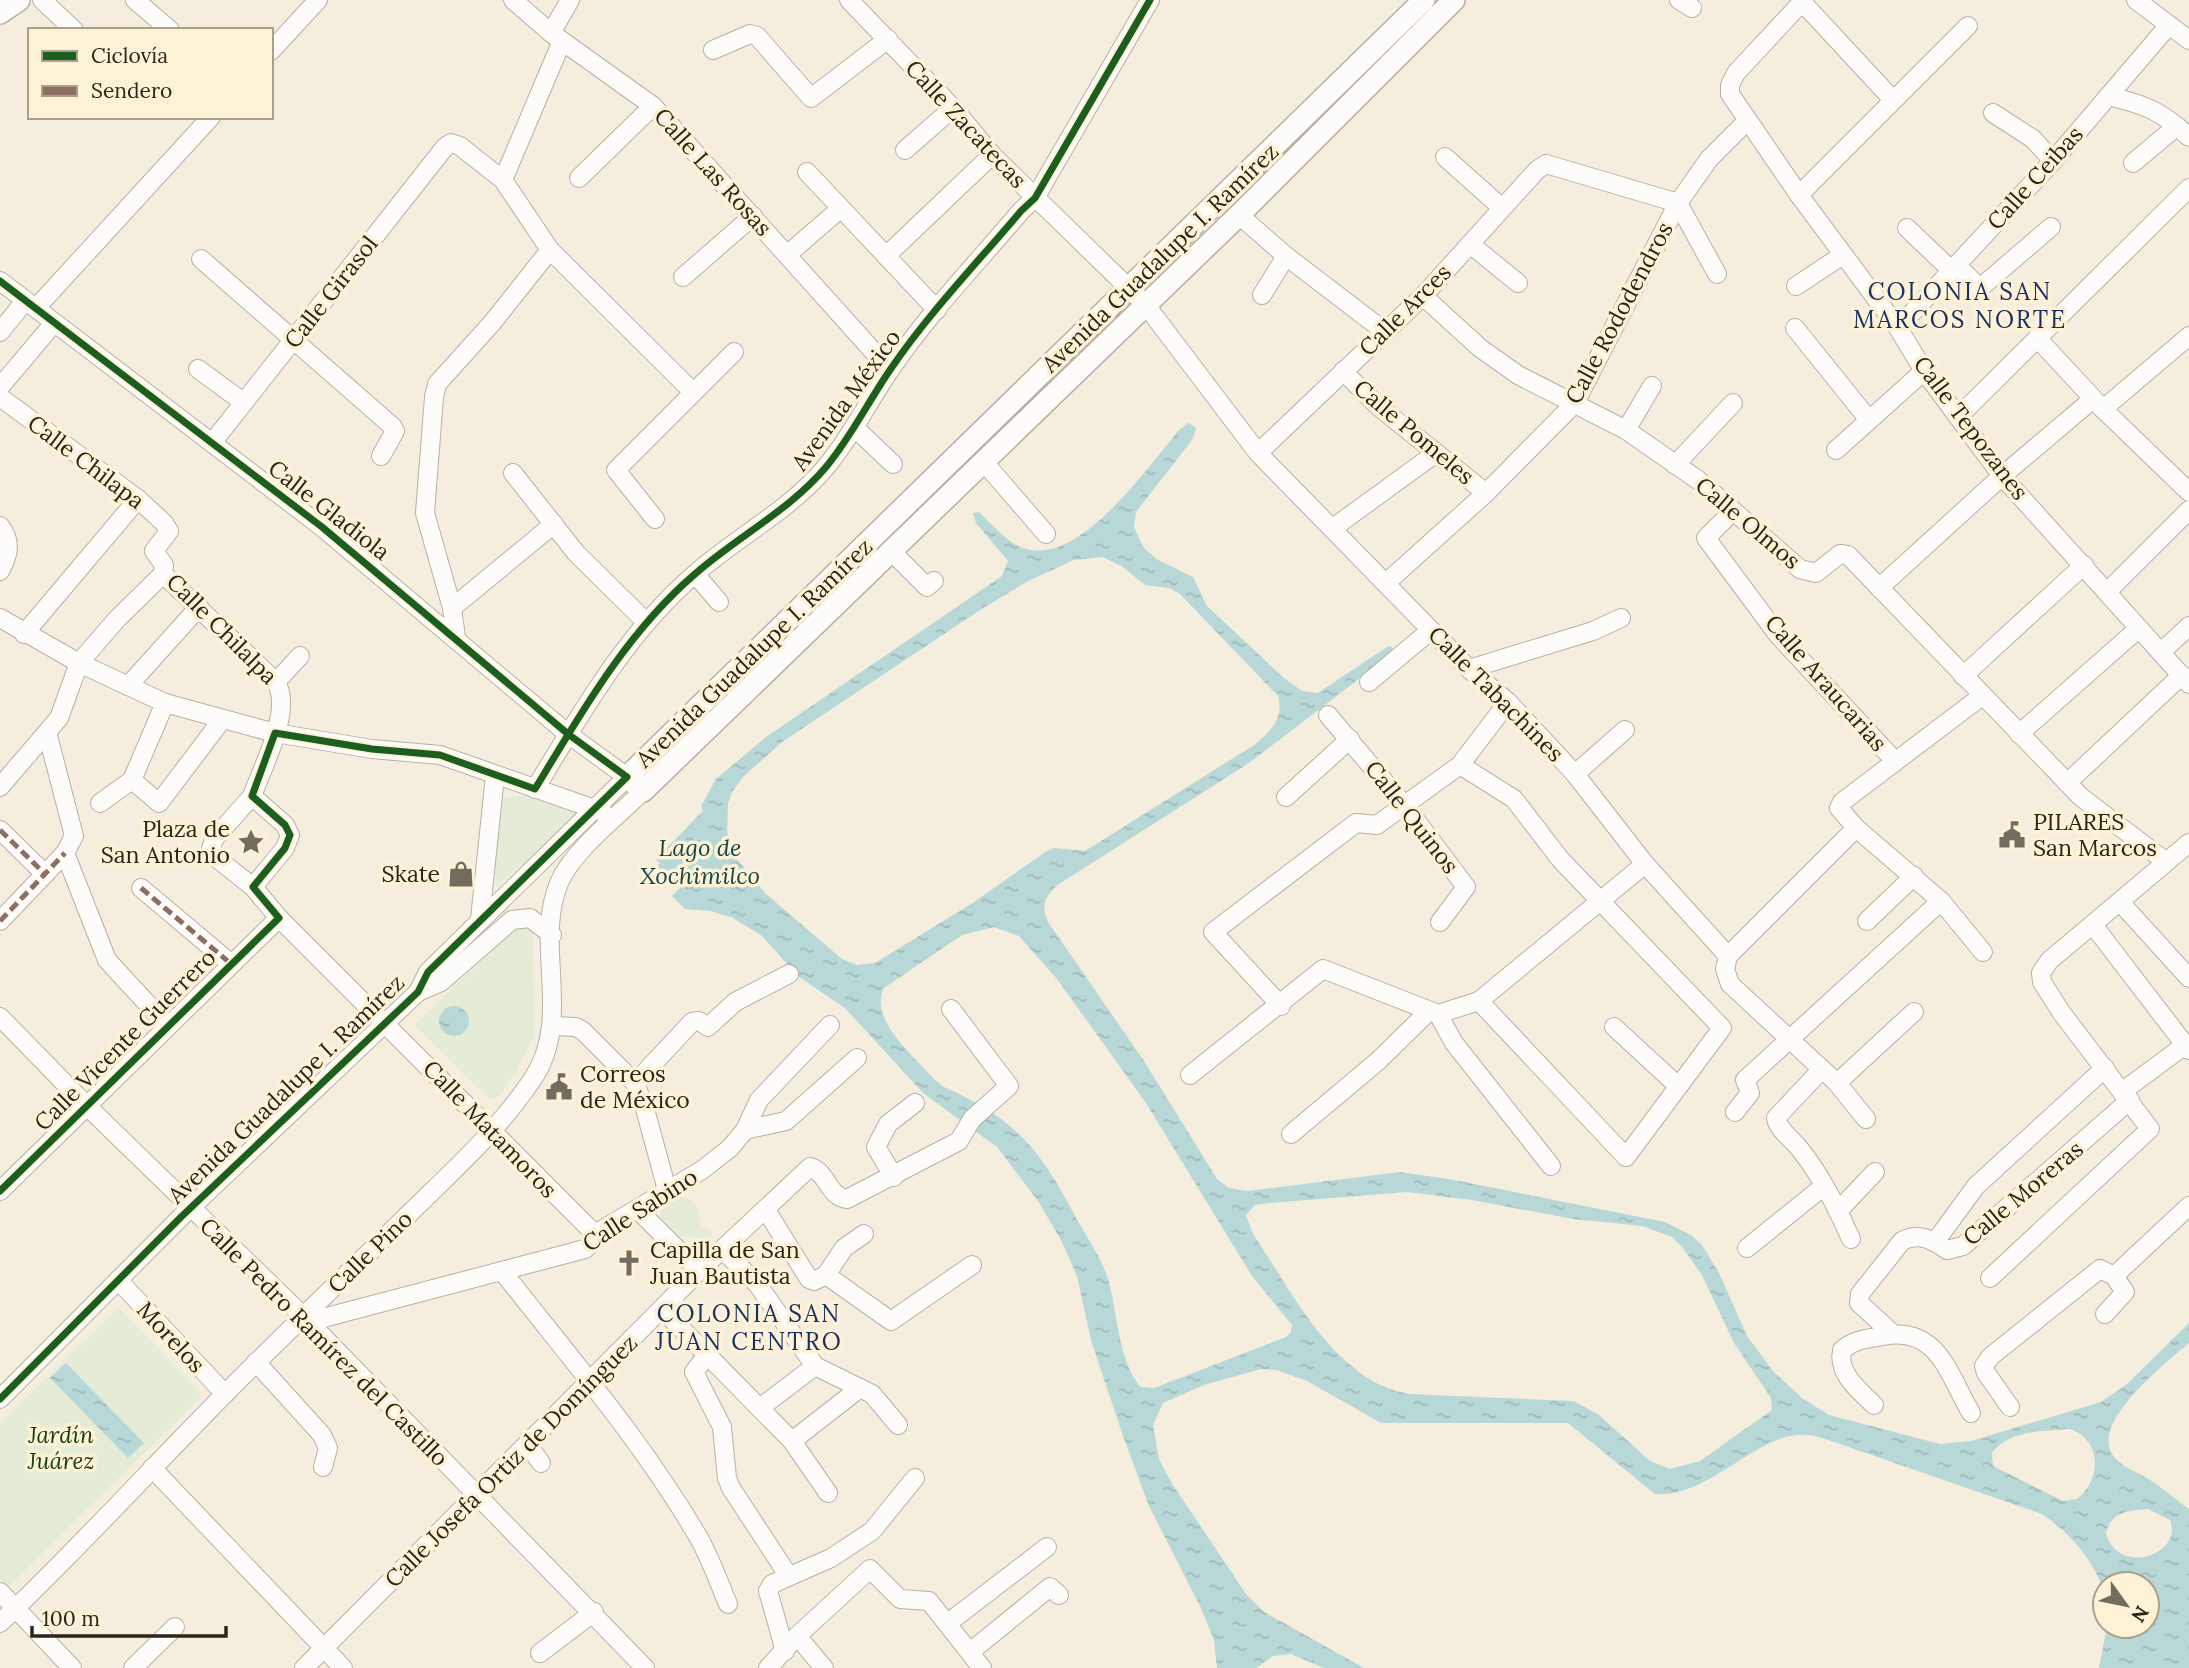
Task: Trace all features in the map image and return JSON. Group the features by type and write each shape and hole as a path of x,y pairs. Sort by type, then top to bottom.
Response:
{"main road":[{"path":"0,13 19,0"},
{"name":"Avenida Guadalupe I. Ramírez","path":"635,784 1129,288 1424,0"},
{"name":"Avenida Guadalupe I. Ramírez","path":"635,784 983,461 1239,215 1454,0"}],"street":[{"path":"42,0 72,28"},
{"path":"135,0 168,28"},
{"path":"273,49 318,0"},
{"name":"Calle Las Rosas","path":"513,0 557,37 653,106 890,370"},
{"path":"570,0 503,180 550,250 693,392"},
{"name":"Calle Zacatecas","path":"849,0 953,108 992,155 1145,304"},
{"name":"Avenida México","path":"534,789 568,734 646,622 695,573 802,491 825,468 855,428 890,370 937,310 1035,198 1150,0"},
{"path":"2136,0 2189,40"},
{"path":"1803,1 1893,100"},
{"name":"Calle Tepozanes","path":"1803,1 1736,73 1730,85 1730,94 1799,195 1898,328 1924,371 2002,476 2108,591 2138,629 2185,680"},
{"name":"Calle Ceibas","path":"1898,328 2053,161 2169,25"},
{"path":"1799,195 1968,26"},
{"path":"713,50 750,34 757,36 811,98 888,39"},
{"path":"2109,96 2147,105 2183,132 2133,163"},
{"path":"579,178 653,106"},
{"path":"905,150 953,108"},
{"path":"1993,113 2033,139 2053,161"},
{"path":"0,332 31,305 209,119"},
{"name":"Calle Rododendros","path":"1387,582 1486,493 1575,403 1678,203 1710,159 1747,121"},
{"name":"Calle Girasol","path":"212,443 445,148 451,143 460,146 503,180"},
{"path":"886,256 992,155"},
{"path":"1446,157 1503,208"},
{"name":"Calle Arces","path":"1258,453 1423,296 1537,170 1546,164 1678,203"},
{"path":"807,172 937,310"},
{"path":"1958,417 2189,188"},
{"path":"1678,203 1717,274"},
{"path":"788,254 840,209"},
{"path":"1239,215 1286,256 1384,331"},
{"path":"683,277 753,216"},
{"path":"1907,228 1980,288 2052,227"},
{"path":"1470,244 1518,283"},
{"path":"457,637 452,608 425,513 437,384 492,323 550,250"},
{"path":"1262,295 1286,256"},
{"path":"1796,286 1843,256"},
{"path":"201,259 295,338 395,431 381,456"},
{"name":"Calle Gladiola","path":"0,281 322,527 457,637 568,734 635,784"},
{"name":"Calle Olmos","path":"1423,296 1480,348 1508,368 1626,430 1675,465 1733,510 1800,569 1816,573 1840,554 1848,555 2067,783 2165,861"},
{"name":"Calle Tabachines","path":"1145,304 1258,453 1387,582 1469,669 1508,702 1575,774 1645,864 1728,956"},
{"path":"0,387 54,323"},
{"path":"1795,328 1869,420"},
{"path":"1880,587 2002,476 2189,336"},
{"path":"2037,338 2098,404 2189,492"},
{"path":"655,519 616,470 734,352"},
{"path":"198,369 243,402"},
{"name":"Calle Pomeles","path":"1343,371 1379,407 1486,493"},
{"path":"1836,450 1924,371"},
{"path":"1626,430 1652,386"},
{"name":"Calle Chilapa","path":"0,397 138,499 169,531"},
{"path":"1675,465 1733,403"},
{"path":"855,428 893,464"},
{"path":"1333,528 1437,453"},
{"path":"983,461 1046,534"},
{"path":"513,473 576,553 646,622"},
{"path":"24,634 138,499"},
{"name":"Calle Araucarias","path":"1733,510 1706,538 1778,635 1895,761"},
{"path":"2108,591 2189,510"},
{"path":"452,608 554,524"},
{"path":"0,526 7,534 9,549 0,571"},
{"name":"Calle Chilalpa","path":"169,531 154,551 164,565 163,574 276,681 282,691 283,703 275,733 252,796"},
{"path":"890,550 927,587 934,581"},
{"path":"1964,676 2084,565"},
{"path":"695,573 719,603"},
{"path":"0,787 58,718 79,663 117,619 163,574"},
{"path":"128,686 199,607"},
{"path":"0,618 79,663 165,704 275,733 372,749 440,755 495,776 597,808 614,820"},
{"path":"1469,669 1593,631 1621,618"},
{"path":"2161,652 2189,626"},
{"path":"2020,734 2138,629"},
{"path":"1369,682 1431,630"},
{"path":"276,681 300,656"},
{"path":"2067,783 2185,680"},
{"path":"1982,696 1842,802 1839,808 1856,828 1941,901 1983,952"},
{"path":"1281,1006 1213,932 1356,823 1377,824 1460,765 1508,702"},
{"path":"100,803 132,780 165,704"},
{"name":"Calle Quinos","path":"1328,715 1405,806 1466,887 1440,922"},
{"path":"132,780 159,803 221,720"},
{"path":"1575,774 1625,730"},
{"path":"0,921 65,853 74,836 47,732"},
{"path":"1286,797 1350,739"},
{"path":"1460,765 1514,799 1560,859 1722,1028 1626,1157 1479,1001"},
{"path":"480,919 495,776"},
{"name":"Avenida Guadalupe I. Ramírez","path":"0,1399 191,1208 418,992 428,972 480,919 597,808 635,784"},
{"name":"Avenida Guadalupe I. Ramírez","path":"614,820 635,784"},
{"path":"252,796 285,825 290,835 285,848 253,887"},
{"name":"Calle Matamoros","path":"252,796 214,839 211,849 215,857 253,887 279,918 595,1234"},
{"name":"Calle Pino","path":"0,1623 257,1362 306,1319 494,1132 543,1062 553,1026 553,903 559,883 569,865 614,820"},
{"path":"1856,828 1728,956 1725,969 1730,984 1837,1083 1866,1119"},
{"path":"0,830 45,874"},
{"path":"1990,1278 2150,1129 2061,1012 2042,982 2041,973 2049,961 2189,843"},
{"path":"65,853 107,960 167,1025"},
{"path":"1291,1134 1434,1013 1479,1001 1645,864"},
{"path":"1867,921 1914,876"},
{"path":"141,888 230,963"},
{"path":"1735,1112 1750,1093 1744,1084 1745,1080 1941,901"},
{"path":"2120,902 2189,978"},
{"name":"Calle Vicente Guerrero","path":"0,1191 88,1107 230,963 279,918"},
{"path":"418,992 441,982 512,920 530,918 552,935"},
{"path":"2093,926 2187,1048"},
{"path":"1190,1075 1324,970 1434,1013 1551,1167"},
{"path":"635,1083 692,1022 699,1021 708,1027 713,1026 735,1002 789,974"},
{"path":"915,1103 888,1124 876,1147 894,1177 960,1141 972,1119 1009,1086 951,1009"},
{"path":"1837,1083 1914,1012"},
{"name":"Calle Pedro Ramírez del Castillo","path":"0,1017 88,1107 306,1319 476,1496 594,1612 640,1666"},
{"name":"Calle Sabino","path":"306,1319 585,1249 593,1242 595,1234 702,1170 746,1130 759,1100 830,1025"},
{"path":"553,1026 576,1027 583,1031 635,1083 645,1109 667,1190"},
{"path":"1614,1027 1678,1086"},
{"name":"Calle Moreras","path":"1892,1332 1859,1303 1860,1294 1902,1241 1909,1236 1935,1242 1947,1250 1963,1246 2127,1096 2187,1048"},
{"path":"746,1130 786,1121 857,1058"},
{"path":"1935,1242 1976,1186 2105,1068"},
{"path":"1822,1069 1776,1118 1777,1125 1800,1149 1824,1186 1839,1211 1851,1240"},
{"name":"Calle Josefa Ortiz de Domínguez","path":"304,1668 699,1271 810,1167 814,1167 842,1199 894,1177"},
{"path":"1839,1211 1875,1172"},
{"path":"1747,1248 1824,1186"},
{"path":"2114,1276 2189,1206"},
{"path":"637,1209 699,1271"},
{"path":"766,1210 809,1279 814,1281 826,1275 844,1248 864,1234"},
{"path":"723,1250 758,1285 815,1366 873,1394 898,1425"},
{"path":"826,1275 891,1321 972,1265"},
{"path":"2010,1407 1986,1373 1984,1366 1990,1357 2100,1269 2114,1276 2124,1295 2105,1314"},
{"path":"502,1271 592,1381 650,1461 701,1542 728,1604"},
{"name":"Morelos","path":"118,1280 225,1394"},
{"path":"663,1310 792,1441 828,1493"},
{"path":"1874,1405 1848,1379 1840,1358 1842,1350 1859,1340 1892,1332 1910,1333 1923,1339 1933,1349 1971,1413"},
{"path":"708,1354 694,1372 722,1427 727,1478 788,1575"},
{"path":"257,1362 322,1435 328,1448 323,1467"},
{"path":"761,1407 815,1366"},
{"path":"792,1441 860,1388"},
{"path":"527,1445 541,1462"},
{"path":"152,1468 343,1668"},
{"path":"785,1651 768,1591 772,1584 831,1558 872,1531 915,1478"},
{"path":"948,1623 1047,1547"},
{"path":"768,1668 797,1636 870,1569 900,1599 929,1601 982,1668"},
{"path":"970,1652 1050,1587 1059,1595"},
{"path":"0,1592 72,1668"},
{"path":"540,1653 594,1612"},
{"path":"133,1668 175,1627"},
{"path":"797,1636 824,1668"}],"green space":[{"path":"536,793 583,810 496,887 493,799"},
{"path":"519,923 533,927 535,1035 516,1071 499,1096 491,1100 415,1025"},
{"path":"687,1198 698,1207 700,1225 712,1231 712,1241 706,1246 695,1245 691,1236 677,1238 660,1221 668,1202"},
{"name":"Jardín Juárez","path":"118,1308 203,1395 8,1587 0,1578 0,1423"}],"water":[{"name":"Lago de Xochimilco","path":"1189,423 1196,428 1192,440 1136,512 1134,527 1143,547 1158,560 1193,577 1207,606 1284,678 1302,691 1318,693 1387,647 1391,646 1394,652 1249,763 1056,886 1045,903 1048,922 1144,1061 1217,1179 1229,1188 1247,1191 1400,1172 1449,1179 1665,1222 1691,1235 1702,1245 1719,1273 1747,1336 1773,1371 1802,1398 1829,1415 1940,1444 1971,1441 2101,1402 2127,1384 2189,1323 2189,1343 2148,1379 2120,1411 2111,1428 2109,1443 2118,1461 2155,1483 2189,1509 2189,1668 2099,1668 2104,1640 2161,1640 2161,1570 2094,1570 2081,1549 2042,1514 1825,1439 1803,1435 1781,1438 1694,1487 1675,1493 1655,1494 1568,1423 1381,1423 1307,1381 1276,1370 1261,1369 1204,1385 1163,1403 1153,1425 1159,1459 1171,1482 1246,1594 1264,1612 1364,1668 1324,1668 1291,1654 1273,1656 1256,1668 1217,1668 1214,1640 1200,1606 1149,1506 1123,1436 1091,1340 1077,1276 1061,1240 1038,1201 997,1147 923,1093 845,1008 798,976 761,935 731,917 710,911 685,909 672,896 680,888 657,866 660,863 656,859 703,811 701,806 716,779 766,737 1002,576 1008,561 976,523 973,513 979,512 1002,535 1022,548 1051,549 1072,540 1093,525 1134,485 1180,429","holes":["1103,557 1123,567 1145,585 1169,588 1180,594 1278,696 1279,711 1275,724 1254,745 1085,851 1054,848 1047,851 971,904 875,963 857,965 842,959 765,893 732,853 727,831 728,804 732,792 743,777 782,742 977,612 1026,582 1074,560","994,927 1019,936 1057,979 1146,1103 1252,1276 1292,1325 1291,1332 1286,1337 1154,1388 1141,1387 1134,1378 1120,1340 1110,1286 1104,1269 1039,1157 1009,1125 933,1078 895,1036 882,1012 884,988 962,935","1407,1192 1472,1200 1573,1219 1642,1226 1672,1237 1702,1275 1734,1343 1771,1398 1772,1410 1700,1461 1670,1469 1650,1461 1599,1415 1574,1401 1409,1394 1382,1386 1358,1372 1337,1353 1300,1306 1253,1234 1246,1215 1255,1205","2069,1429 2088,1441 2095,1460 2091,1481 2077,1499 2063,1501 1993,1466 1992,1453 2007,1440 2027,1433","2148,1509 2170,1520 2172,1532 2168,1543 2148,1556 2123,1555 2113,1547 2106,1534 2108,1527 2121,1514"]},
{"path":"454,1006 465,1010 469,1021 465,1032 454,1036 443,1032 439,1021 443,1010"},
{"path":"66,1363 144,1443 128,1458 50,1378"}],"marked path":[{"path":"0,830 45,874"},
{"path":"0,921 65,853"},
{"path":"141,888 230,963"}],"cycle path":[{"path":"0,1191 279,918 253,887 285,848 290,835 285,825 252,796 275,733 372,749 440,755 535,789 607,675 648,621 695,574 796,497 835,456 890,370 920,329 1035,198 1150,0"},
{"path":"0,281 322,527 568,734 627,777 428,972 418,992 181,1217 0,1399"}],"place":[{"name":"PILARES San Marcos","path":"2012,835"},
{"name":"Plaza de San Antonio","path":"251,842"},
{"name":"Skate","path":"461,874"},
{"name":"Correos de México","path":"559,1087"},
{"name":"Capilla de San Juan Bautista","path":"629,1263"}],"district":[{"name":"COLONIA SAN MARCOS NORTE","path":"1960,306"},
{"name":"COLONIA SAN JUAN CENTRO","path":"749,1328"}]}
